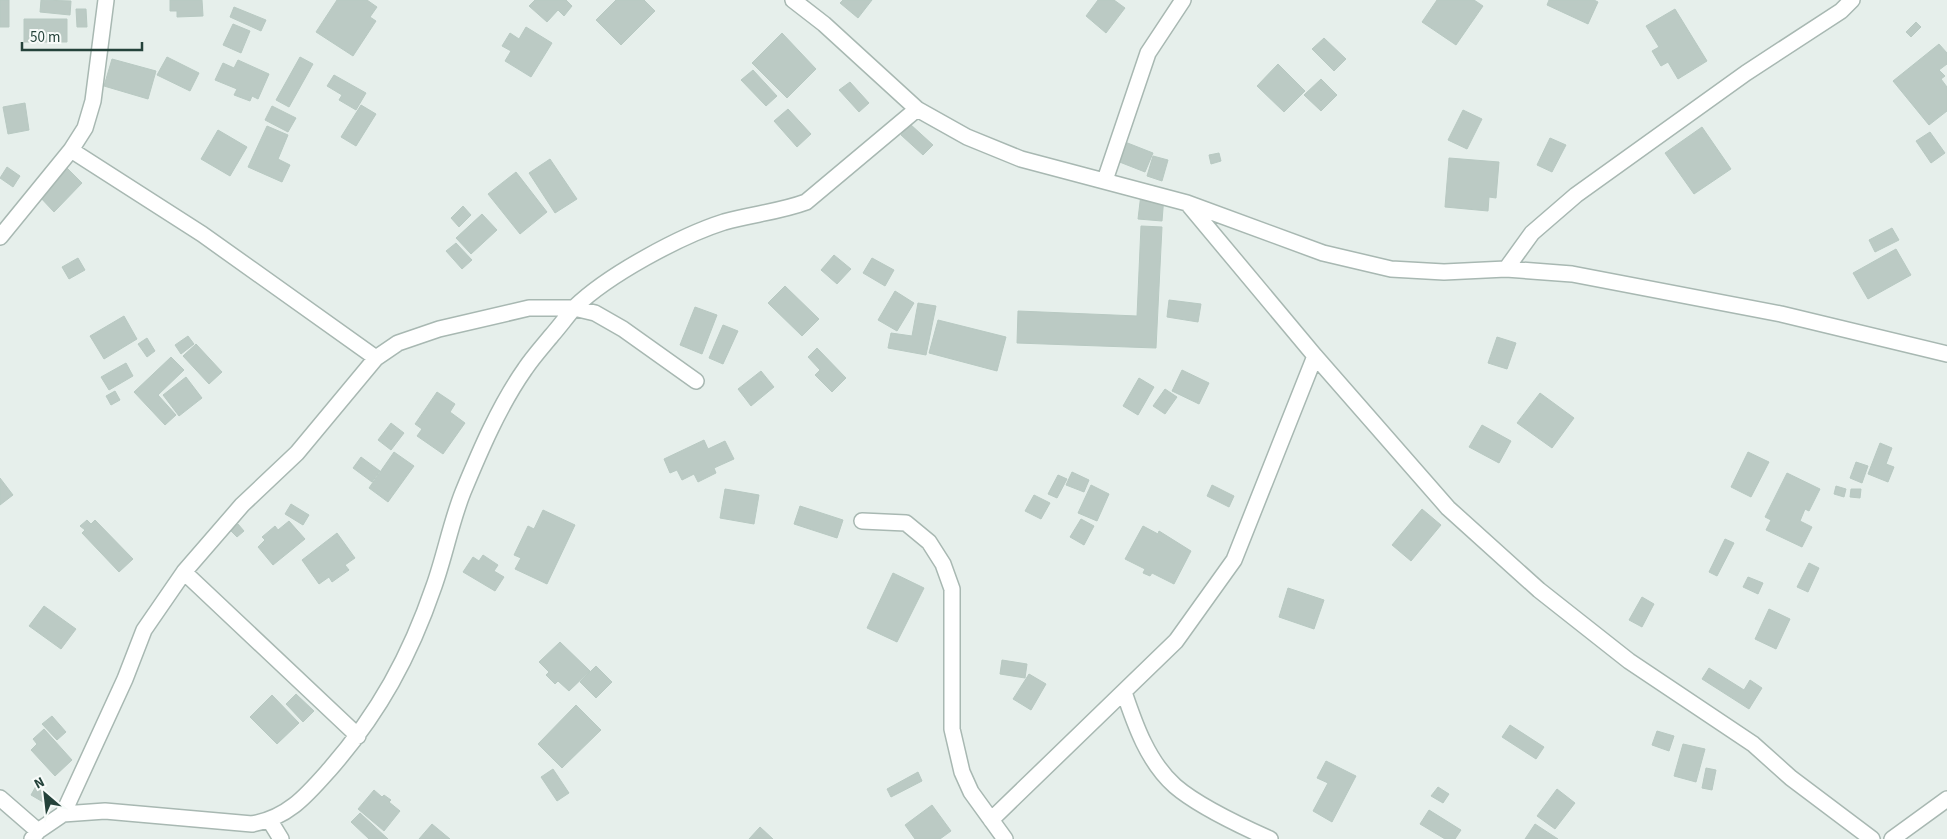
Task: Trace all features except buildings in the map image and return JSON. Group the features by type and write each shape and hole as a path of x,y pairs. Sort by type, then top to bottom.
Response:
{"street":[{"path":"0,237 71,150 85,128 93,101 106,0"},
{"path":"793,0 824,24 917,109 967,137 1021,159 1188,203 1323,254 1391,269 1444,272 1506,269 1572,274 1664,290 1780,314 1947,354"},
{"path":"1105,180 1148,53 1182,0"},
{"path":"1506,269 1532,233 1576,195 1746,73 1842,11 1852,0"},
{"path":"63,814 105,811 252,824 270,821 289,811 320,782 358,736 388,690 411,649 463,494 502,409 524,369 574,308 594,292 684,237 726,222 784,210 806,202 917,109"},
{"path":"71,150 202,234 376,358"},
{"path":"1188,203 1315,356 1448,508 1539,590 1629,661 1753,744 1791,778 1872,839"},
{"path":"0,798 35,835 63,814 125,679 144,630 184,572 242,504 296,453 376,358 398,343 439,328 529,308 574,308 596,314 623,329 653,352 696,380"},
{"path":"990,820 1176,641 1234,560 1315,356"},
{"path":"862,521 906,523 929,542 943,564 952,589 952,729 962,772 971,792 1006,839"},
{"path":"184,572 358,736"},
{"path":"1124,692 1135,726 1151,757 1175,786 1217,813 1270,839"},
{"path":"1892,839 1947,799"},
{"path":"270,821 281,839"}]}
